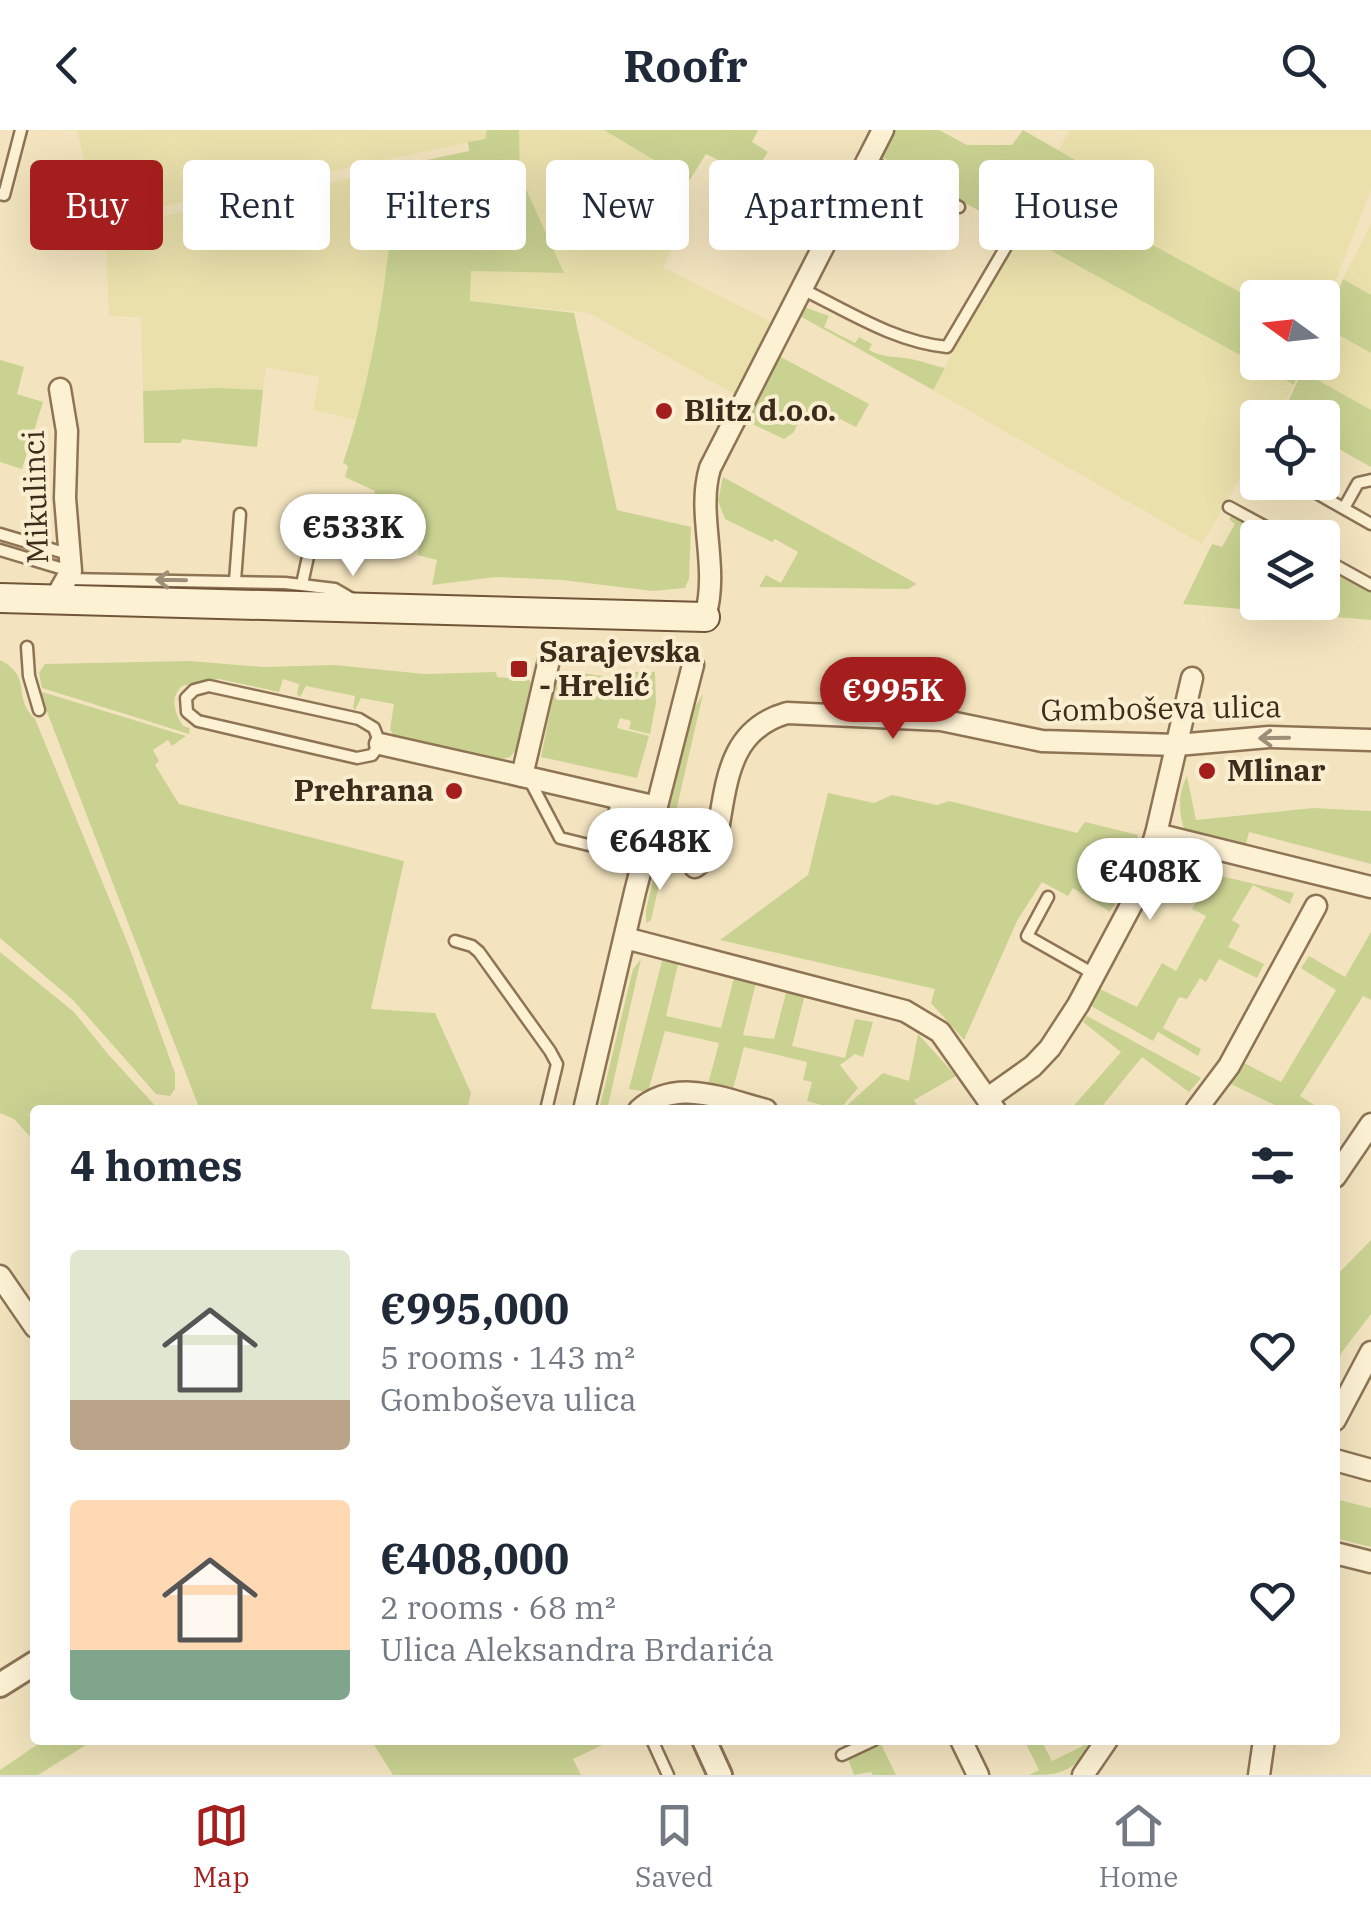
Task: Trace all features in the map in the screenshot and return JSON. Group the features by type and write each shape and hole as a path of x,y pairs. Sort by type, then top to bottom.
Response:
{"main road":[{"path":"0,598 66,576 368,608 706,616"}],"street":[{"path":"868,160 883,130"},
{"path":"706,616 713,590 708,477 822,250"},
{"name":"Mikulinci","path":"60,388 67,430 66,576"},
{"path":"525,777 549,660"},
{"path":"585,1105 692,665"},
{"path":"625,938 906,1012 940,1032 992,1104 1050,1048 1135,898 1156,834 1192,678"},
{"name":"Gomboševa ulica","path":"695,867 710,856 715,844 733,759 744,738 767,718 786,713 941,720 1027,740 1177,745 1269,737 1371,740"},
{"path":"380,744 656,806"},
{"path":"1156,834 1371,886"},
{"path":"1200,1105 1228,1066 1316,906"},
{"path":"648,1105 661,1096 683,1091 744,1105"},
{"path":"1340,1170 1371,1124"},
{"path":"3,1285 30,1320"},
{"path":"1340,1411 1371,1352"},
{"path":"1340,1461 1371,1470"},
{"path":"1340,1554 1371,1562"},
{"path":"0,1685 30,1666"},
{"path":"706,1745 714,1773"},
{"path":"963,1745 978,1775"},
{"path":"1083,1775 1104,1745"},
{"path":"1259,1775 1263,1745"}],"lane":[{"path":"0,194 4,195 21,130"},
{"path":"802,288 878,328 922,344 947,347 1004,250"},
{"path":"1344,508 1358,483 1371,480"},
{"path":"1330,500 1371,524"},
{"path":"1229,506 1254,520"},
{"path":"235,581 240,514"},
{"path":"0,534 66,576"},
{"path":"302,584 313,534"},
{"path":"0,550 66,576 302,584 335,589 368,608"},
{"path":"1340,568 1371,585"},
{"path":"27,646 29,676 39,710"},
{"path":"209,686 228,688 360,719 374,728 380,744 372,756 357,758 198,722 191,718 185,705 194,690 209,686"},
{"path":"525,777 557,835 564,840 603,848 618,798"},
{"path":"1048,897 1027,936 1095,974"},
{"path":"455,941 479,952 550,1051 557,1064 547,1105"},
{"path":"654,1745 668,1775"},
{"path":"842,1756 864,1745"}],"shaded area":[{"path":"77,130 487,130 485,139 385,160 350,160 350,167 330,172 330,160 183,160 183,202 163,207 163,160 84,160"},
{"path":"519,130 604,130 655,160 546,160 546,234 526,189 526,160 520,160"},
{"path":"1069,130 1371,130 1371,189 1336,280 1240,280 1240,292 1154,246 1154,160 1076,160 1059,150"},
{"path":"350,178 350,250 390,250 369,373 356,420 313,410 319,377 266,367 263,390 143,391 141,317 109,316 106,250 163,250 163,216 183,212 183,250 330,250 330,183"},
{"path":"1371,223 1371,295 1343,279"},
{"path":"553,250 672,250 663,267 774,324 738,396 589,313 470,301 471,271 563,272"},
{"path":"1006,250 1052,250 1240,355 1240,380 1285,380 1294,385 1286,400 1240,400 1240,478 1202,544 933,390"},
{"path":"1340,336 1371,353 1371,410 1318,380 1340,380"}],"green space":[{"path":"487,130 519,130 520,160 426,160 469,151 468,142 485,139"},
{"path":"604,130 758,130 752,142 768,152 763,160 718,160 706,154 689,181 689,160 654,160"},
{"path":"895,130 939,130 967,145 1012,145 1023,130 1076,160 979,160 979,211 959,200 959,160 887,160 880,156"},
{"path":"526,189 546,233 546,250 554,250 564,273 471,271 470,301 574,313 617,510 691,527 689,579 685,588 653,591 496,577 432,585 437,560 417,555 422,537 385,526 382,522 387,508 371,501 375,491 345,477 348,466 343,463 364,390 389,250 526,250"},
{"path":"1154,246 1240,292 1240,355 1050,250 1154,250"},
{"path":"1343,279 1371,295 1371,353 1340,336"},
{"path":"804,307 829,316 824,327 855,343 859,337 872,344 869,350 874,353 945,368 933,390 798,315"},
{"path":"777,355 869,404 856,427 840,419 836,424 813,412 811,416 803,415 793,433 784,439 744,420"},
{"path":"0,360 24,367 17,394 43,402 22,469 0,462"},
{"path":"1298,380 1318,380 1371,410 1371,467 1340,450 1340,400 1289,400"},
{"path":"263,390 257,447 182,439 181,443 144,443 143,391"},
{"path":"723,477 917,584 908,589 759,587 766,575 781,583 798,552 725,519 718,501"},
{"path":"1234,514 1245,520 1240,520 1240,609 1183,604 1212,544 1222,547 1235,524 1229,519"},
{"path":"1340,573 1371,590 1371,620 1340,617"},
{"path":"0,660 20,680 24,702 35,719 128,944 175,1073 175,1089 170,1096 156,1094 73,1000 0,938"},
{"path":"190,661 263,667 335,665 424,674 496,672 497,677 508,678 509,673 522,673 531,682 516,750 499,760 396,740 390,729 394,704 361,698 355,710 355,696 306,686 300,697 299,684 283,679 279,692 219,679 182,686 175,706 183,726 190,728 189,734 42,688 39,673 45,664"},
{"path":"575,672 616,678 632,672 655,672 656,703 650,734 629,729 631,721 620,718 617,728 649,736 637,778 541,757 556,682"},
{"path":"39,691 186,736 172,746 168,740 153,750 159,761 155,765 179,804 404,861 371,1009 435,1013 471,1093 468,1105 198,1105"},
{"path":"703,694 651,920 646,923 692,712"},
{"path":"1187,776 1196,820 1313,808 1371,811 1371,864 1249,832 1245,848 1185,831 1180,803"},
{"path":"828,793 874,803 892,795 937,805 949,801 1077,833 1085,822 1138,835 1133,870 1110,912 1073,888 1068,896 1042,882 1018,919 964,1040 931,1003 935,989 720,940 808,875"},
{"path":"1165,863 1294,893 1290,904 1253,885 1232,920 1240,925 1228,947 1264,964 1257,978 1219,959 1206,982 1200,978 1187,999 1179,997 1163,1028 1201,1049 1198,1056 1158,1032 1153,1041 1091,1006 1100,989 1137,1007 1162,963 1176,971 1206,916 1192,909 1203,889 1163,867"},
{"path":"1371,932 1371,1000 1363,996 1300,1096 1314,1105 1275,1105 1231,1084 1244,1063 1281,1082 1336,990 1301,968 1309,956 1345,977"},
{"path":"0,952 74,1012 154,1105 30,1105 30,1137 14,1119 0,1113"},
{"path":"641,959 608,1105 600,1105 633,969"},
{"path":"662,961 678,964 666,1016 721,1028 734,978 756,983 743,1035 774,1039 787,989 805,994 792,1046 845,1058 855,1019 873,1022 863,1057 855,1054 840,1065 858,1088 843,1105 807,1101 812,1082 803,1080 807,1062 744,1047 733,1089 708,1084 719,1043 665,1031 648,1092 629,1089"},
{"path":"1087,1016 1201,1078 1189,1092 1142,1057 1103,1105 1074,1105 1121,1052 1083,1022"},
{"path":"918,1034 956,1076 914,1100 917,1105 848,1105 883,1073 909,1081"},
{"path":"1371,1240 1371,1314 1340,1357 1340,1272"},
{"path":"1340,1500 1371,1508 1371,1547 1340,1539"},
{"path":"37,1745 86,1745 38,1775 0,1775 0,1770"},
{"path":"374,1745 602,1745 573,1759 581,1775 393,1775"},
{"path":"843,1745 881,1745 896,1775 871,1772 854,1775"},
{"path":"1026,1745 1044,1745 1052,1761 1090,1745 1067,1769 1029,1775 1039,1770"}],"place":[{"name":"Blitz d.o.o.","path":"664,411"},
{"name":"Sarajevska - Hrelić","path":"519,669"},
{"name":"Mlinar","path":"1207,771"},
{"name":"Prehrana","path":"454,791"}]}
